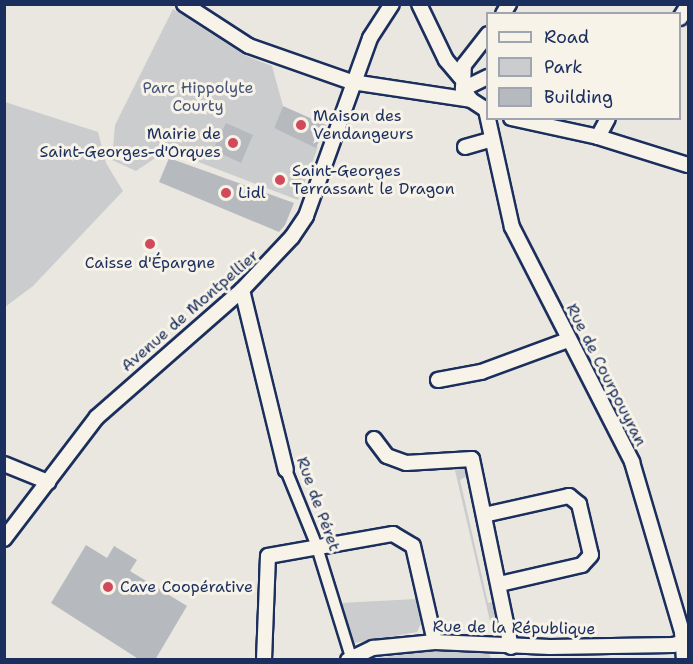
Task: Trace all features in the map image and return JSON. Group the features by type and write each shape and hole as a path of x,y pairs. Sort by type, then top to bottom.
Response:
{"street":[{"path":"184,4 249,46 352,82 465,89 486,78"},
{"name":"Avenue de Montpellier","path":"4,539 116,397 272,262 306,216 352,82 370,38 392,4"},
{"path":"419,4 446,60 465,89 486,109"},
{"path":"465,89 464,65 486,37"},
{"name":"Rue de Courpouyran","path":"488,120 489,140 512,228 632,462 686,642 684,660"},
{"path":"598,137 607,120"},
{"path":"529,121 598,137 688,165"},
{"path":"465,147 489,140"},
{"name":"Rue de Péret","path":"242,290 285,470 316,544 349,658"},
{"path":"438,380 481,372 568,340"},
{"path":"374,439 387,456 406,463 472,459 500,584 505,651"},
{"path":"4,464 48,482"},
{"path":"484,515 569,496 579,504 591,555 582,565 500,584"},
{"path":"264,660 265,562 279,550 393,534 410,541 435,642"},
{"name":"Rue de la République","path":"349,658 374,648 435,642 505,651 686,642"}],"green space":[{"name":"Parc Hippolyte Courty","path":"173,9 244,55 272,66 283,106 274,128 318,147 298,200 167,150 136,171 112,160 115,125"},
{"path":"5,102 98,132 106,163 123,191 33,286 5,307"},
{"path":"454,466 461,466 469,475 460,480 488,603 497,601 504,635 493,634"},
{"path":"416,599 421,623 417,632 355,643 349,639 340,603"},
{"path":"444,649 488,652 492,660 361,660"}],"building":[{"name":"Maison des Vendangeurs","path":"283,106 326,125 316,148 274,128"},
{"name":"Mairie de Saint-Georges-d'Orques","path":"226,123 253,135 241,163 213,150"},
{"name":"Lidl","path":"169,158 294,203 285,225 279,232 159,182"},
{"name":"Cave Coopérative","path":"86,545 107,558 114,546 137,560 130,571 187,606 155,660 140,660 51,603"}],"place":[{"name":"Maison des Vendangeurs","path":"301,125"},
{"name":"Mairie de Saint-Georges-d'Orques","path":"233,143"},
{"name":"Saint-Georges Terrassant le Dragon","path":"280,180"},
{"name":"Lidl","path":"226,193"},
{"name":"Caisse d'Épargne","path":"150,244"},
{"name":"Cave Coopérative","path":"108,587"}]}
